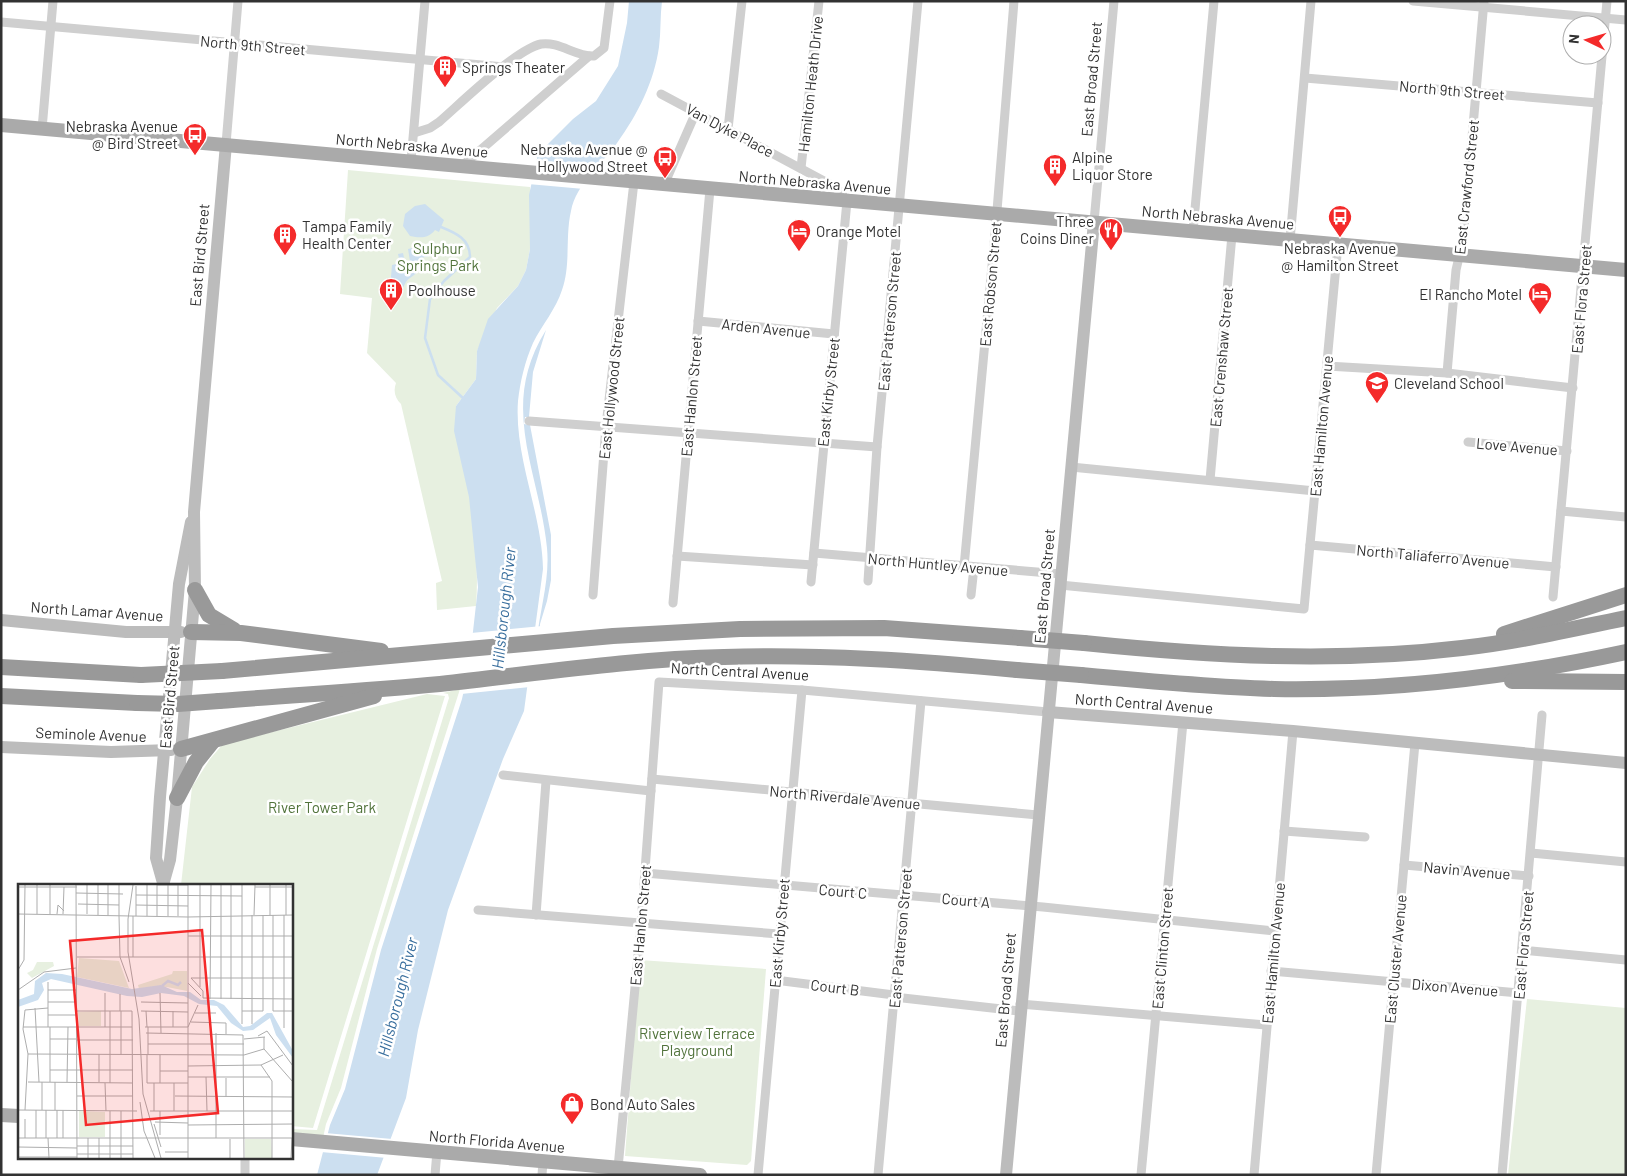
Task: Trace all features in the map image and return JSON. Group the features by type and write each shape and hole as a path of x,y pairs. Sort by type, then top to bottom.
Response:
{"highway":[{"path":"195,590 203,608 213,619 241,633"},
{"path":"1461,648 1626,595"},
{"path":"1,667 141,675 222,671 670,632 740,629 884,628 1084,643 1156,651 1286,658 1392,654 1461,648 1534,638 1626,618"},
{"path":"191,632 241,633 413,655"},
{"path":"1,696 178,704 440,684 615,663 779,656 923,661 1017,670 1273,688 1376,687 1474,679 1531,671 1626,652"},
{"path":"1474,679 1512,682 1626,682"},
{"path":"181,749 212,742 404,687"},
{"path":"177,798 196,762 212,742"}],"main road":[{"name":"North Nebraska Avenue","path":"1,125 602,178 710,190 900,205 1626,270"},
{"path":"1,1114 18,1116"},
{"name":"North Florida Avenue","path":"292,1139 437,1151 542,1168 618,1168 650,1173 700,1175"}],"street":[{"path":"42,129 53,1"},
{"name":"East Bird Street","path":"163,884 170,860 177,798 195,590 194,512 238,1"},
{"path":"411,161 425,1"},
{"path":"414,133 430,128 439,122 522,53 542,44 562,47 594,56 604,48 610,1"},
{"path":"728,129 742,1"},
{"name":"Hamilton Heath Drive","path":"801,168 819,1"},
{"name":"East Patterson Street","path":"868,581 877,448 918,1"},
{"name":"East Robson Street","path":"964,566 997,214 1014,1"},
{"name":"East Broad Street","path":"1006,1175 1029,906 1114,1"},
{"path":"1193,231 1214,1"},
{"path":"1290,240 1311,1"},
{"path":"1413,1 1484,4 1573,15"},
{"name":"East Flora Street","path":"1605,15 1607,1"},
{"name":"East Crawford Street","path":"1447,373 1484,4"},
{"path":"1612,19 1626,20"},
{"name":"North 9th Street","path":"1,22 504,67"},
{"path":"462,166 589,56"},
{"name":"East Flora Street","path":"1553,597 1601,65"},
{"name":"North 9th Street","path":"1305,78 1476,91 1598,103"},
{"name":"Van Dyke Place","path":"661,94 837,188 846,201"},
{"path":"664,185 696,112"},
{"name":"East Hollywood Street","path":"593,595 606,426 634,182"},
{"name":"East Hanlon Street","path":"673,603 710,190"},
{"name":"East Kirby Street","path":"811,582 846,201"},
{"name":"East Crenshaw Street","path":"1210,480 1232,235"},
{"name":"East Hamilton Avenue","path":"1304,608 1338,244"},
{"name":"Arden Avenue","path":"698,321 834,334"},
{"path":"1327,366 1447,373 1573,388"},
{"path":"529,421 877,448"},
{"name":"Love Avenue","path":"1468,442 1567,451"},
{"path":"1071,467 1315,491"},
{"path":"1561,511 1626,517"},
{"name":"East Bird Street","path":"163,884 156,858 164,751 178,584 185,544 194,512"},
{"name":"North Taliaferro Avenue","path":"1310,544 1556,567"},
{"name":"North Huntley Avenue","path":"814,553 974,567 1061,580 1304,608"},
{"path":"677,556 812,565"},
{"path":"971,595 974,567"},
{"name":"North Lamar Avenue","path":"1,620 126,632 191,632"},
{"name":"East Hanlon Street","path":"618,1168 641,924 659,682"},
{"name":"North Central Avenue","path":"659,682 802,690 1293,731 1626,764"},
{"name":"East Kirby Street","path":"758,1175 802,690"},
{"name":"East Patterson Street","path":"878,1175 921,701"},
{"name":"East Flora Street","path":"1502,1175 1542,715"},
{"name":"East Clinton Street","path":"1141,1175 1183,722"},
{"name":"East Hamilton Avenue","path":"1254,1175 1293,731"},
{"name":"East Cluster Avenue","path":"1376,1175 1415,743"},
{"name":"Seminole Avenue","path":"1,747 111,752 181,749"},
{"path":"503,775 651,791"},
{"name":"North Riverdale Avenue","path":"652,778 1038,815"},
{"path":"536,915 546,781"},
{"path":"1284,831 1365,836"},
{"path":"1531,853 1626,862"},
{"name":"Navin Avenue","path":"1404,865 1529,876"},
{"name":"Court C","path":"645,873 903,896"},
{"name":"Court A","path":"903,896 1029,906"},
{"path":"1029,906 1275,931"},
{"path":"478,910 779,934"},
{"path":"1522,950 1626,960"},
{"name":"Dixon Avenue","path":"1271,971 1519,993"},
{"name":"Court B","path":"775,980 894,996 1266,1025"},
{"path":"435,1175 437,1151"},
{"path":"245,1158 245,1175"}],"green space":[{"name":"Sulphur Springs Park","path":"348,170 530,187 530,249 526,270 518,286 497,308 477,351 476,379 456,406 474,531 477,581 476,606 437,610 436,583 442,581 401,404 395,394 396,383 367,353 372,298 340,294"},
{"path":"460,689 377,949 341,1088 326,1124 323,1138 292,1135 292,1129 317,1130 449,698 448,694 443,693"},
{"name":"River Tower Park","path":"427,694 445,696 313,1128 292,1126 292,884 181,884 192,787 210,759 223,744"},
{"name":"Riverview Terrace Playground","path":"640,960 766,969 751,1161 747,1165 625,1156"},
{"path":"1527,999 1626,1008 1626,1175 1508,1175"}],"water":[{"name":"Hillsborough River","path":"629,1 662,1 657,60 649,85 632,121 611,151 584,183 574,201 569,221 565,280 556,304 530,350 519,394 518,422 520,443 538,527 543,569 524,711 503,759 448,910 418,1030 406,1098 377,1175 317,1175 330,1125 345,1089 381,950 462,699 469,667 478,587 469,497 454,431 456,406 476,379 477,351 488,319 518,286 526,270 530,249 529,195 538,154 573,119 596,101 618,66 627,23"},
{"path":"425,204 444,220 439,232 435,230 430,235 424,237 410,236 403,226 405,214 415,206"},
{"path":"435,243 437,254 421,258 419,270 407,280 402,289 390,288 392,265 400,263 398,254 403,253 405,262 410,261 408,249"},
{"path":"546,330 533,372 529,417 525,417 524,423 525,385 532,358"},
{"path":"524,424 530,425 551,535 551,580 540,624 540,639 537,639 548,560 543,519"}],"pier":[{"path":"534,160 600,166 584,189 528,184"},
{"path":"542,626 543,639 535,641 530,687 461,694 467,667 471,633"},
{"path":"325,1133 392,1139 392,1144 387,1158 321,1152"}],"waterway":[{"path":"441,227 457,234 465,241 470,257 444,281 430,299 425,338 438,375 464,399"}],"place":[{"name":"Springs Theater","path":"445,88"},
{"name":"Nebraska Avenue @ Bird Street","path":"195,156"},
{"name":"Nebraska Avenue @ Hollywood Street","path":"665,179"},
{"name":"Alpine Liquor Store","path":"1055,187"},
{"name":"Nebraska Avenue @ Hamilton Street","path":"1340,238"},
{"name":"Three Coins Diner","path":"1111,251"},
{"name":"Orange Motel","path":"799,252"},
{"name":"Tampa Family Health Center","path":"285,256"},
{"name":"Poolhouse","path":"391,311"},
{"name":"El Rancho Motel","path":"1540,315"},
{"name":"Cleveland School","path":"1377,404"},
{"name":"Bond Auto Sales","path":"572,1125"}]}
